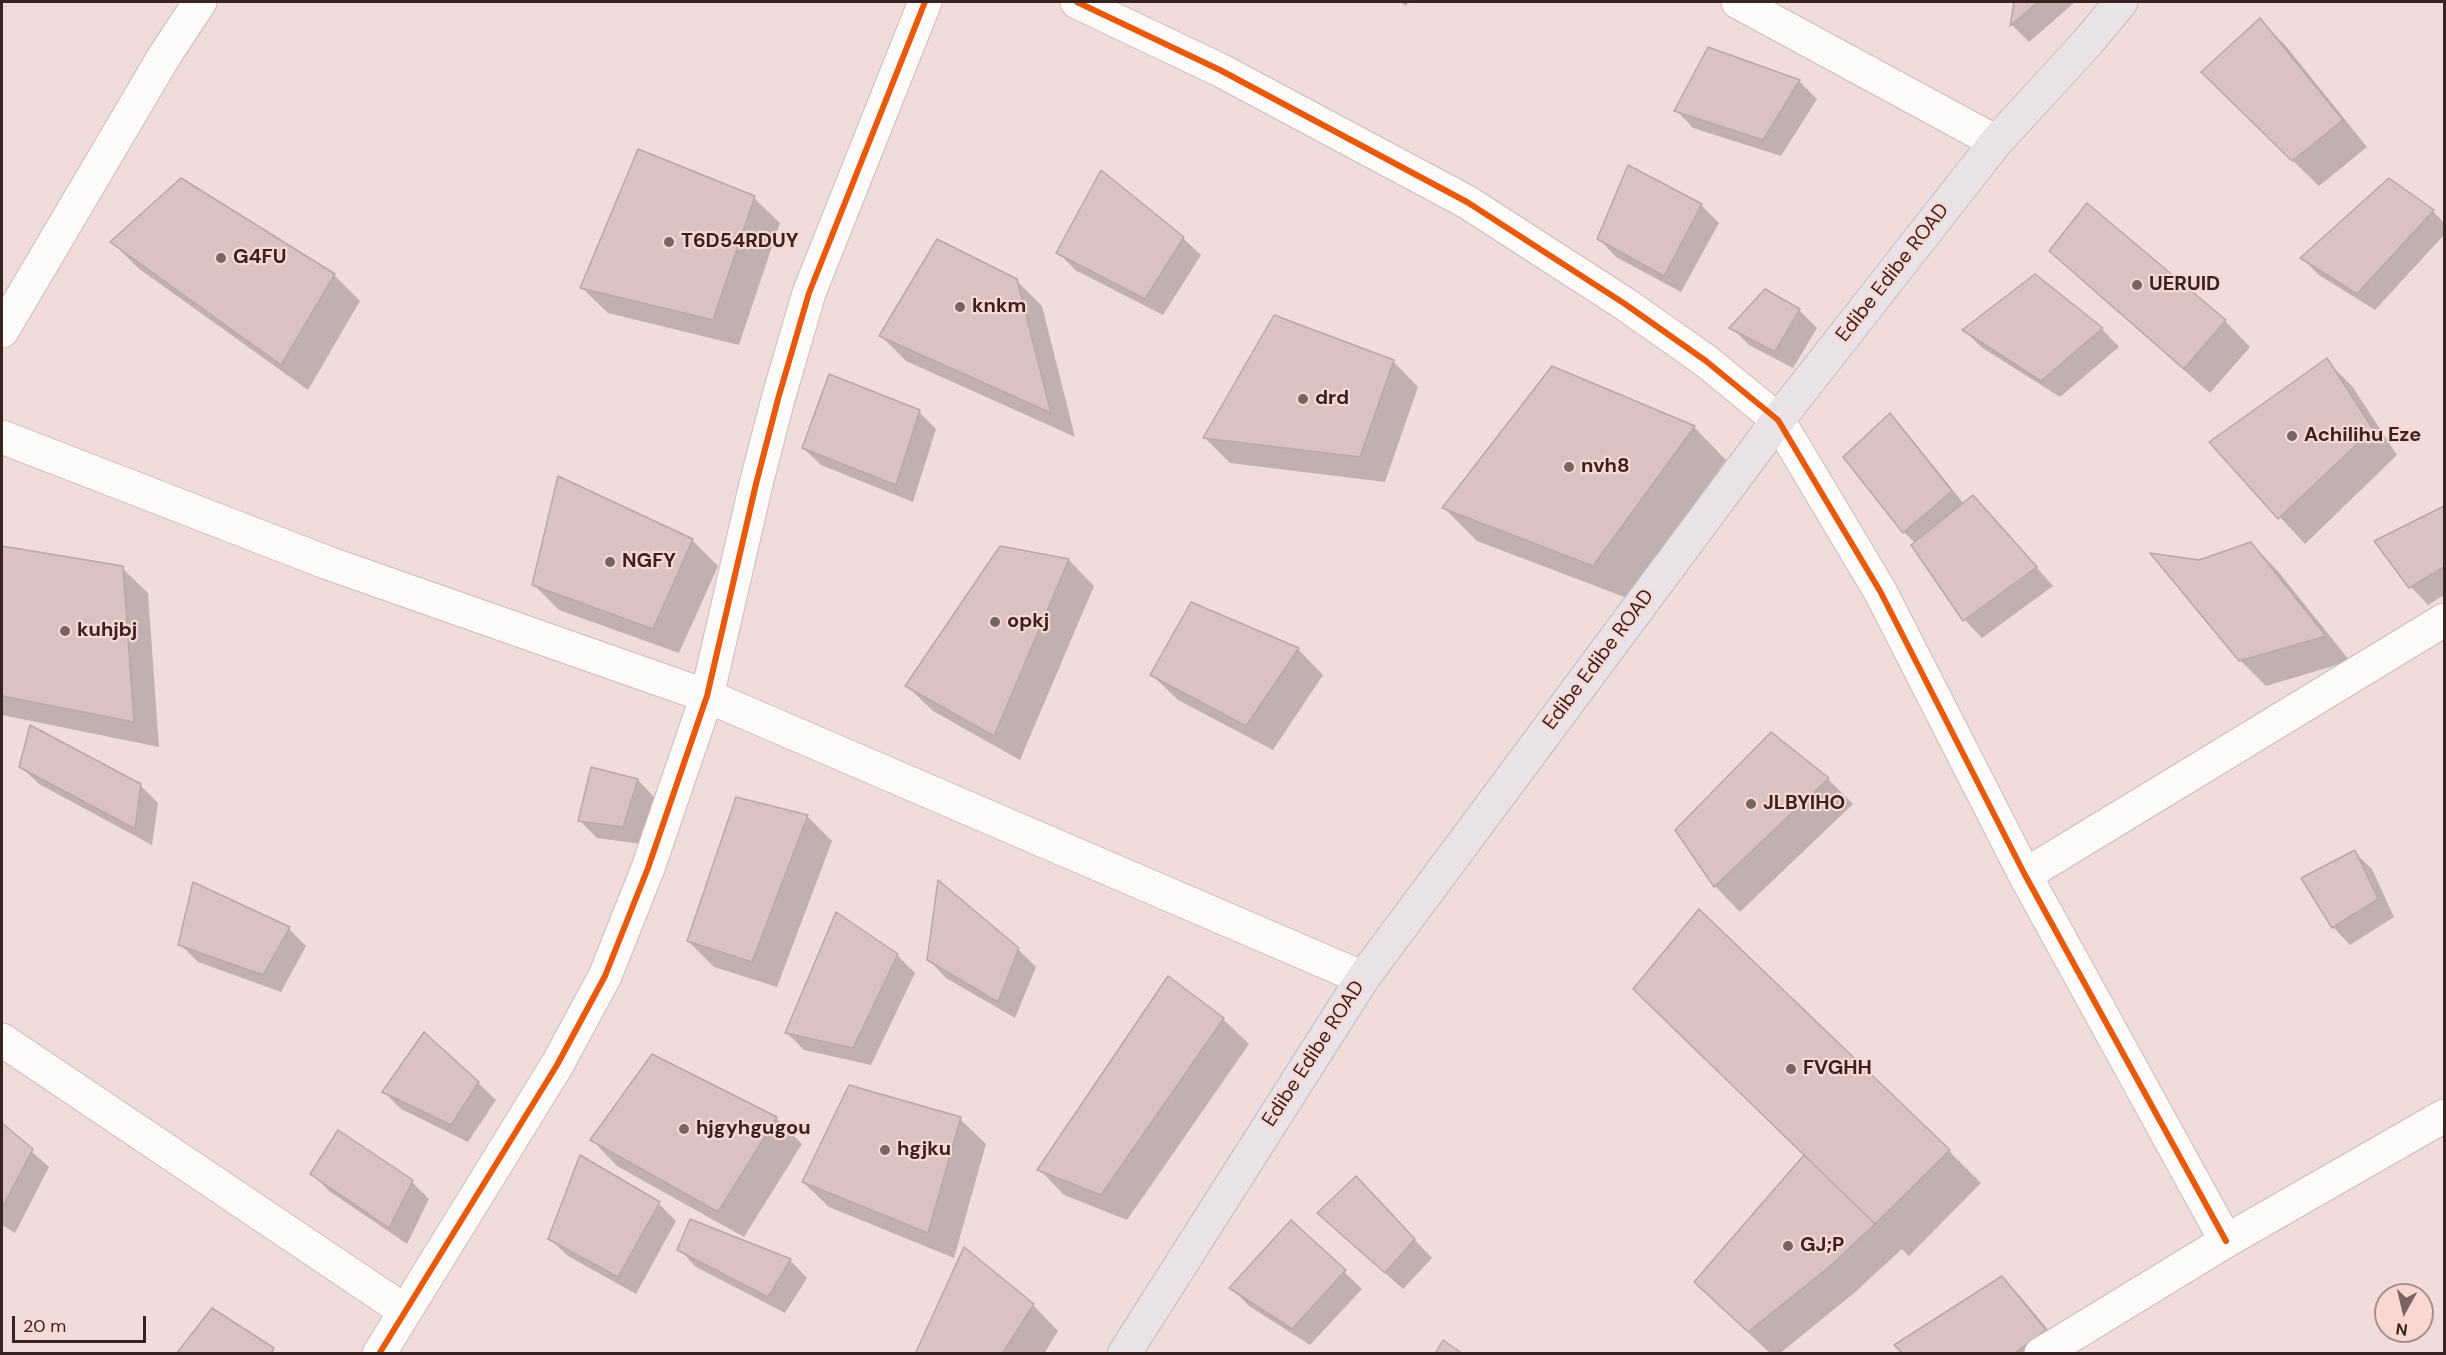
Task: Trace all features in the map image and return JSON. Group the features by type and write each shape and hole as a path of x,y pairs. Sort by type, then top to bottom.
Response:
{"main road":[{"name":"Edibe Edibe ROAD","path":"1124,1353 1363,978 1778,420 1996,142 2087,43 2121,2"}],"street":[{"path":"2,331 165,54 200,2"},
{"path":"379,1353 557,1065 605,976 648,868 707,696 759,473 809,293 925,2"},
{"path":"1077,2 1220,70 1467,202 1625,304 1697,354 1778,420 1880,591 2025,875 2226,1241"},
{"path":"1738,2 1996,142"},
{"path":"2,437 328,563 707,696 1363,978"},
{"path":"2025,875 2445,620"},
{"path":"2,1040 405,1311"},
{"path":"2041,1353 2226,1241 2445,1116"}],"building":[{"path":"2014,2 2038,2 2010,26"},
{"path":"2260,18 2343,120 2292,161 2201,72"},
{"path":"1708,47 1800,80 1763,140 1674,111"},
{"name":"T6D54RDUY","path":"638,149 755,196 713,320 580,288"},
{"path":"1628,165 1702,204 1664,276 1597,239"},
{"path":"1101,170 1184,237 1145,299 1056,253"},
{"name":"G4FU","path":"181,178 335,274 281,365 110,242"},
{"path":"2389,178 2434,210 2357,294 2300,258"},
{"name":"UERUID","path":"2087,203 2226,320 2184,369 2049,251"},
{"name":"knkm","path":"937,239 1017,279 1051,413 879,336"},
{"path":"2035,274 2103,328 2041,381 1962,330"},
{"path":"1765,289 1800,309 1775,352 1729,328"},
{"name":"drd","path":"1274,315 1394,360 1360,457 1203,438"},
{"name":"Achilihu Eze","path":"2327,358 2373,429 2278,519 2209,442"},
{"name":"nvh8","path":"1552,366 1695,426 1593,566 1442,508"},
{"path":"829,374 920,410 896,485 802,448"},
{"path":"1890,413 1952,491 1903,533 1843,457"},
{"name":"NGFY","path":"558,476 693,539 653,629 532,585"},
{"path":"1973,495 2037,567 1963,621 1911,545"},
{"path":"2444,506 2444,567 2409,588 2374,541"},
{"path":"2251,542 2326,636 2239,661 2150,553 2199,560"},
{"name":"kuhjbj","path":"2,546 123,566 134,722 2,696"},
{"name":"opkj","path":"1000,546 1069,559 994,736 905,686"},
{"path":"1191,602 1299,648 1246,726 1150,675"},
{"path":"30,725 141,784 135,829 19,767"},
{"name":"JLBYIHO","path":"1771,732 1829,778 1714,887 1675,830"},
{"path":"591,767 638,779 623,827 578,821"},
{"path":"736,797 808,815 752,962 687,941"},
{"path":"2355,850 2378,899 2332,928 2301,878"},
{"path":"938,880 1019,948 998,1002 927,960"},
{"path":"193,882 290,927 263,975 178,945"},
{"name":"FVGHH","path":"1699,909 1950,1150 1875,1224 1633,989"},
{"path":"836,912 898,954 853,1048 785,1033"},
{"path":"1168,976 1224,1018 1101,1195 1037,1170"},
{"path":"424,1032 479,1082 451,1125 382,1092"},
{"name":"hjgyhgugou","path":"652,1054 777,1117 718,1212 590,1140"},
{"name":"hgjku","path":"849,1085 961,1117 928,1233 802,1182"},
{"path":"2,1123 33,1149 2,1208"},
{"path":"338,1130 413,1180 389,1228 310,1174"},
{"path":"580,1155 660,1202 618,1277 548,1239"},
{"name":"GJ;P","path":"1804,1155 1875,1224 1828,1268 1748,1332 1694,1282"},
{"path":"1356,1176 1415,1239 1385,1273 1317,1213"},
{"path":"690,1219 791,1259 768,1297 677,1250"},
{"path":"1291,1220 1346,1270 1292,1329 1229,1288"},
{"path":"964,1247 1034,1304 1002,1354 915,1354"},
{"path":"2002,1276 2046,1330 2014,1354 1903,1354 1894,1345"},
{"path":"212,1308 274,1348 271,1354 176,1354"},
{"path":"1443,1340 1463,1354 1435,1354"}],"cycle path":[{"path":"379,1354 557,1065 605,976 648,868 707,696 756,484 809,293 925,2"},
{"path":"1077,2 1220,70 1467,202 1625,304 1706,361 1778,420 1880,591 2025,875 2226,1241"}],"place":[{"name":"T6D54RDUY","path":"669,242"},
{"name":"G4FU","path":"221,258"},
{"name":"UERUID","path":"2137,285"},
{"name":"knkm","path":"960,307"},
{"name":"drd","path":"1303,399"},
{"name":"Achilihu Eze","path":"2292,436"},
{"name":"nvh8","path":"1569,467"},
{"name":"NGFY","path":"610,562"},
{"name":"opkj","path":"995,622"},
{"name":"kuhjbj","path":"65,631"},
{"name":"JLBYIHO","path":"1751,804"},
{"name":"FVGHH","path":"1791,1069"},
{"name":"hjgyhgugou","path":"684,1129"},
{"name":"hgjku","path":"885,1150"},
{"name":"GJ;P","path":"1788,1246"}]}
